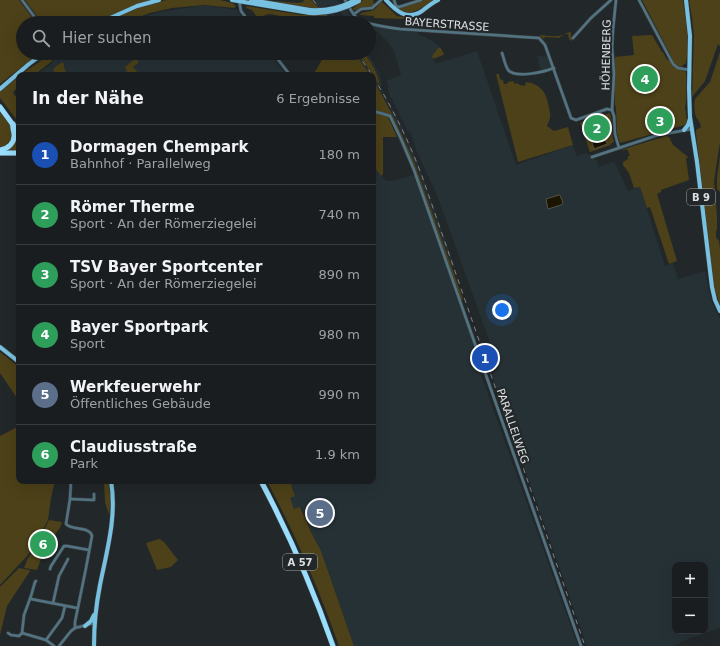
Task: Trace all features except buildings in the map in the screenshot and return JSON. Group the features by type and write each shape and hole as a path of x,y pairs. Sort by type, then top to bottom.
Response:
{"highway":[{"path":"0,102 16,123"},
{"path":"0,107 16,128"},
{"path":"0,152 9,147 13,142 13,124"},
{"path":"0,152 16,153"},
{"name":"A 57","path":"263,484 303,567 320,608 333,646"},
{"name":"A 57","path":"266,484 290,531 306,567 337,646"}],"main road":[{"path":"109,16 149,0"},
{"path":"115,16 137,6 159,0"},
{"path":"232,0 293,8 310,12 336,8 358,0"},
{"path":"382,0 390,4"},
{"path":"386,0 400,13 410,15 420,12 438,0"},
{"name":"B 9","path":"686,0 690,36 690,117 712,284 715,300 720,312"},
{"path":"20,72 34,60"},
{"path":"20,72 37,60"},
{"path":"0,89 16,75"},
{"path":"684,130 688,125 690,117"},
{"path":"0,347 16,360"},
{"path":"94,646 94,624 112,523 113,499 111,484"},
{"path":"85,626 91,621 96,613"}],"street":[{"path":"22,0 34,16"},
{"path":"345,0 354,14 361,10 370,8 382,0"},
{"path":"394,0 398,7 420,0"},
{"path":"573,38 586,23 611,0"},
{"name":"HÖHENBERG","path":"616,0 612,47 614,74 612,110 614,116 615,134 619,148"},
{"path":"639,0 674,64 678,68 690,70"},
{"path":"239,1 240,8 245,16"},
{"path":"374,6 375,1"},
{"path":"243,13 242,9 244,5 250,2"},
{"name":"BAYERSTRASSE","path":"376,24 393,28 536,37 546,44 554,68"},
{"path":"502,53 506,66 509,71 512,72 538,73 554,68 570,116 573,120 608,109 612,110"},
{"path":"278,60 288,72"},
{"name":"PARALLELWEG","path":"376,112 390,116 414,170 581,646"},
{"path":"592,157 658,135 692,129"},
{"path":"71,484 66,524 69,527 91,532 92,536 77,608 74,625 75,628"},
{"path":"70,499 94,501 94,494"},
{"path":"50,569 64,546 90,550"},
{"path":"53,603 59,576 68,559"},
{"path":"22,633 24,615 36,581"},
{"path":"31,598 77,608"},
{"path":"46,640 62,618 65,606"},
{"path":"59,646 75,628 94,624"},
{"path":"8,634 19,636 22,633 46,640 54,646"}],"shaded area":[{"path":"0,0 19,0 31,16 16,16 16,60 30,60 0,84"},
{"path":"25,0 155,0 157,2 167,0 220,0 232,3 236,6 234,8 204,5 172,8 142,16 37,16"},
{"path":"262,0 298,3 303,2 304,0 311,0 319,8 310,8"},
{"path":"311,0 337,0 344,5 349,13 348,14 352,16 344,16 328,5 326,7 334,16 332,16 325,8 323,9 329,16 325,16"},
{"path":"363,0 373,0 374,4 371,7 363,7 353,10 353,8 362,1 358,3"},
{"path":"424,0 433,0 416,11 407,12 398,8"},
{"path":"642,0 683,0 688,47 686,63 682,66 681,70 685,71 686,73 685,107 687,121 685,125 620,143 617,133 615,104 615,57 634,55 632,36 652,35 667,60 672,58"},
{"path":"689,0 720,0 720,46 718,44 705,81 692,97 694,35"},
{"path":"382,2 397,16 409,18 376,18 376,16 359,15 364,12 372,11"},
{"path":"199,6 210,6 237,10 242,16 146,16 160,12"},
{"path":"247,6 302,15 326,16 280,16 270,14 256,16 252,10 246,8"},
{"path":"376,26 388,29 418,32 418,35 434,42 440,48 438,48 432,58 436,63 428,66 477,51 516,165 573,145 577,156 586,153 588,155 591,154 595,160 597,160 599,167 614,161 628,191 640,187 665,266 673,263 678,279 705,271 711,300 720,319 720,628 708,632 708,562 672,562 672,634 703,634 680,642 680,644 674,646 587,646 492,375 499,368 437,195 417,152 410,131 408,132 388,91 386,81 401,75 395,54 391,46 376,31"},
{"path":"571,32 571,37 573,39 571,41 568,34 565,34 559,38 545,37 544,39 540,36 560,36 567,33"},
{"path":"440,47 444,54 433,59 432,56"},
{"path":"720,52 720,142 714,181 717,217 716,237 719,241 720,249 720,306 714,286 696,134 696,130 701,127 695,115 694,106 695,99 710,82"},
{"path":"540,55 543,57 547,56 551,68 541,71 537,56"},
{"path":"42,60 53,60 38,72 24,72"},
{"path":"54,60 275,60 284,72 40,72"},
{"path":"134,60 138,60 139,62 133,67 137,72 127,72 125,67"},
{"path":"322,60 360,60 368,72 315,72"},
{"path":"360,60 363,60 371,72 368,72"},
{"path":"363,60 370,61 376,72 371,72"},
{"path":"370,60 371,60 377,69 381,79 382,86 380,86 402,127 416,158 455,267 452,267 405,139 376,85 376,79 380,85 378,74"},
{"path":"62,62 66,71 55,72 53,70"},
{"path":"376,72 379,81 380,86 376,80"},
{"path":"496,74 499,74 500,79 503,80 504,84 513,81 515,84 517,83 525,86 526,82 539,87 547,98 550,116 547,126 554,131 568,127 573,145 518,162"},
{"path":"16,79 16,89 13,93 16,97 16,119 0,98 0,92"},
{"path":"376,85 394,118 413,159 463,299 461,300 415,170 389,114 387,113 397,137 383,137 383,174 381,176 376,169"},
{"path":"0,111 12,128 12,141 0,150"},
{"path":"610,113 614,142 610,144 611,145 590,152 580,123"},
{"path":"14,129 16,132 16,152 4,151 10,148"},
{"path":"666,136 669,137 673,145 687,156 689,180 661,190 661,192 657,194 677,261 669,264 650,207 647,208 640,187 634,188 629,173 623,165 623,162 628,159 628,156 630,156 627,149 621,151 624,149"},
{"path":"597,138 599,141 605,139 607,144 594,149 592,142 595,142"},
{"path":"720,156 720,192 717,189 717,178"},
{"path":"376,169 386,181 415,175 484,374 481,375 578,646 354,646 321,551 301,507 294,509 289,498 295,495 291,484 376,484"},
{"path":"560,195 563,203 548,209 546,199"},
{"path":"0,352 16,365 16,397 0,373"},
{"path":"16,428 16,484 54,484 48,520 39,538 27,556 0,585 0,436"},
{"path":"104,484 109,484 109,515 105,502"},
{"path":"268,484 291,484 295,496 290,498 294,509 300,507 321,551 354,646 339,646 306,562"},
{"path":"49,520 62,522 61,526 47,548 37,570 24,568 27,560 40,539"},
{"path":"159,539 164,542 178,560 171,567 157,570 146,543"},
{"path":"19,568 30,571 7,606 0,635 0,587"}],"railway":[{"path":"313,0 326,16"},
{"path":"362,60 370,72"},
{"path":"376,82 400,125 422,176 585,646"}],"place":[{"name":"Bayer Sportpark","path":"645,79"},
{"name":"TSV Bayer Sportcenter","path":"660,121"},
{"name":"Römer Therme","path":"597,128"},
{"name":"Dormagen Chempark","path":"485,358"},
{"name":"Werkfeuerwehr","path":"320,513"},
{"name":"Claudiusstraße","path":"43,544"}]}
